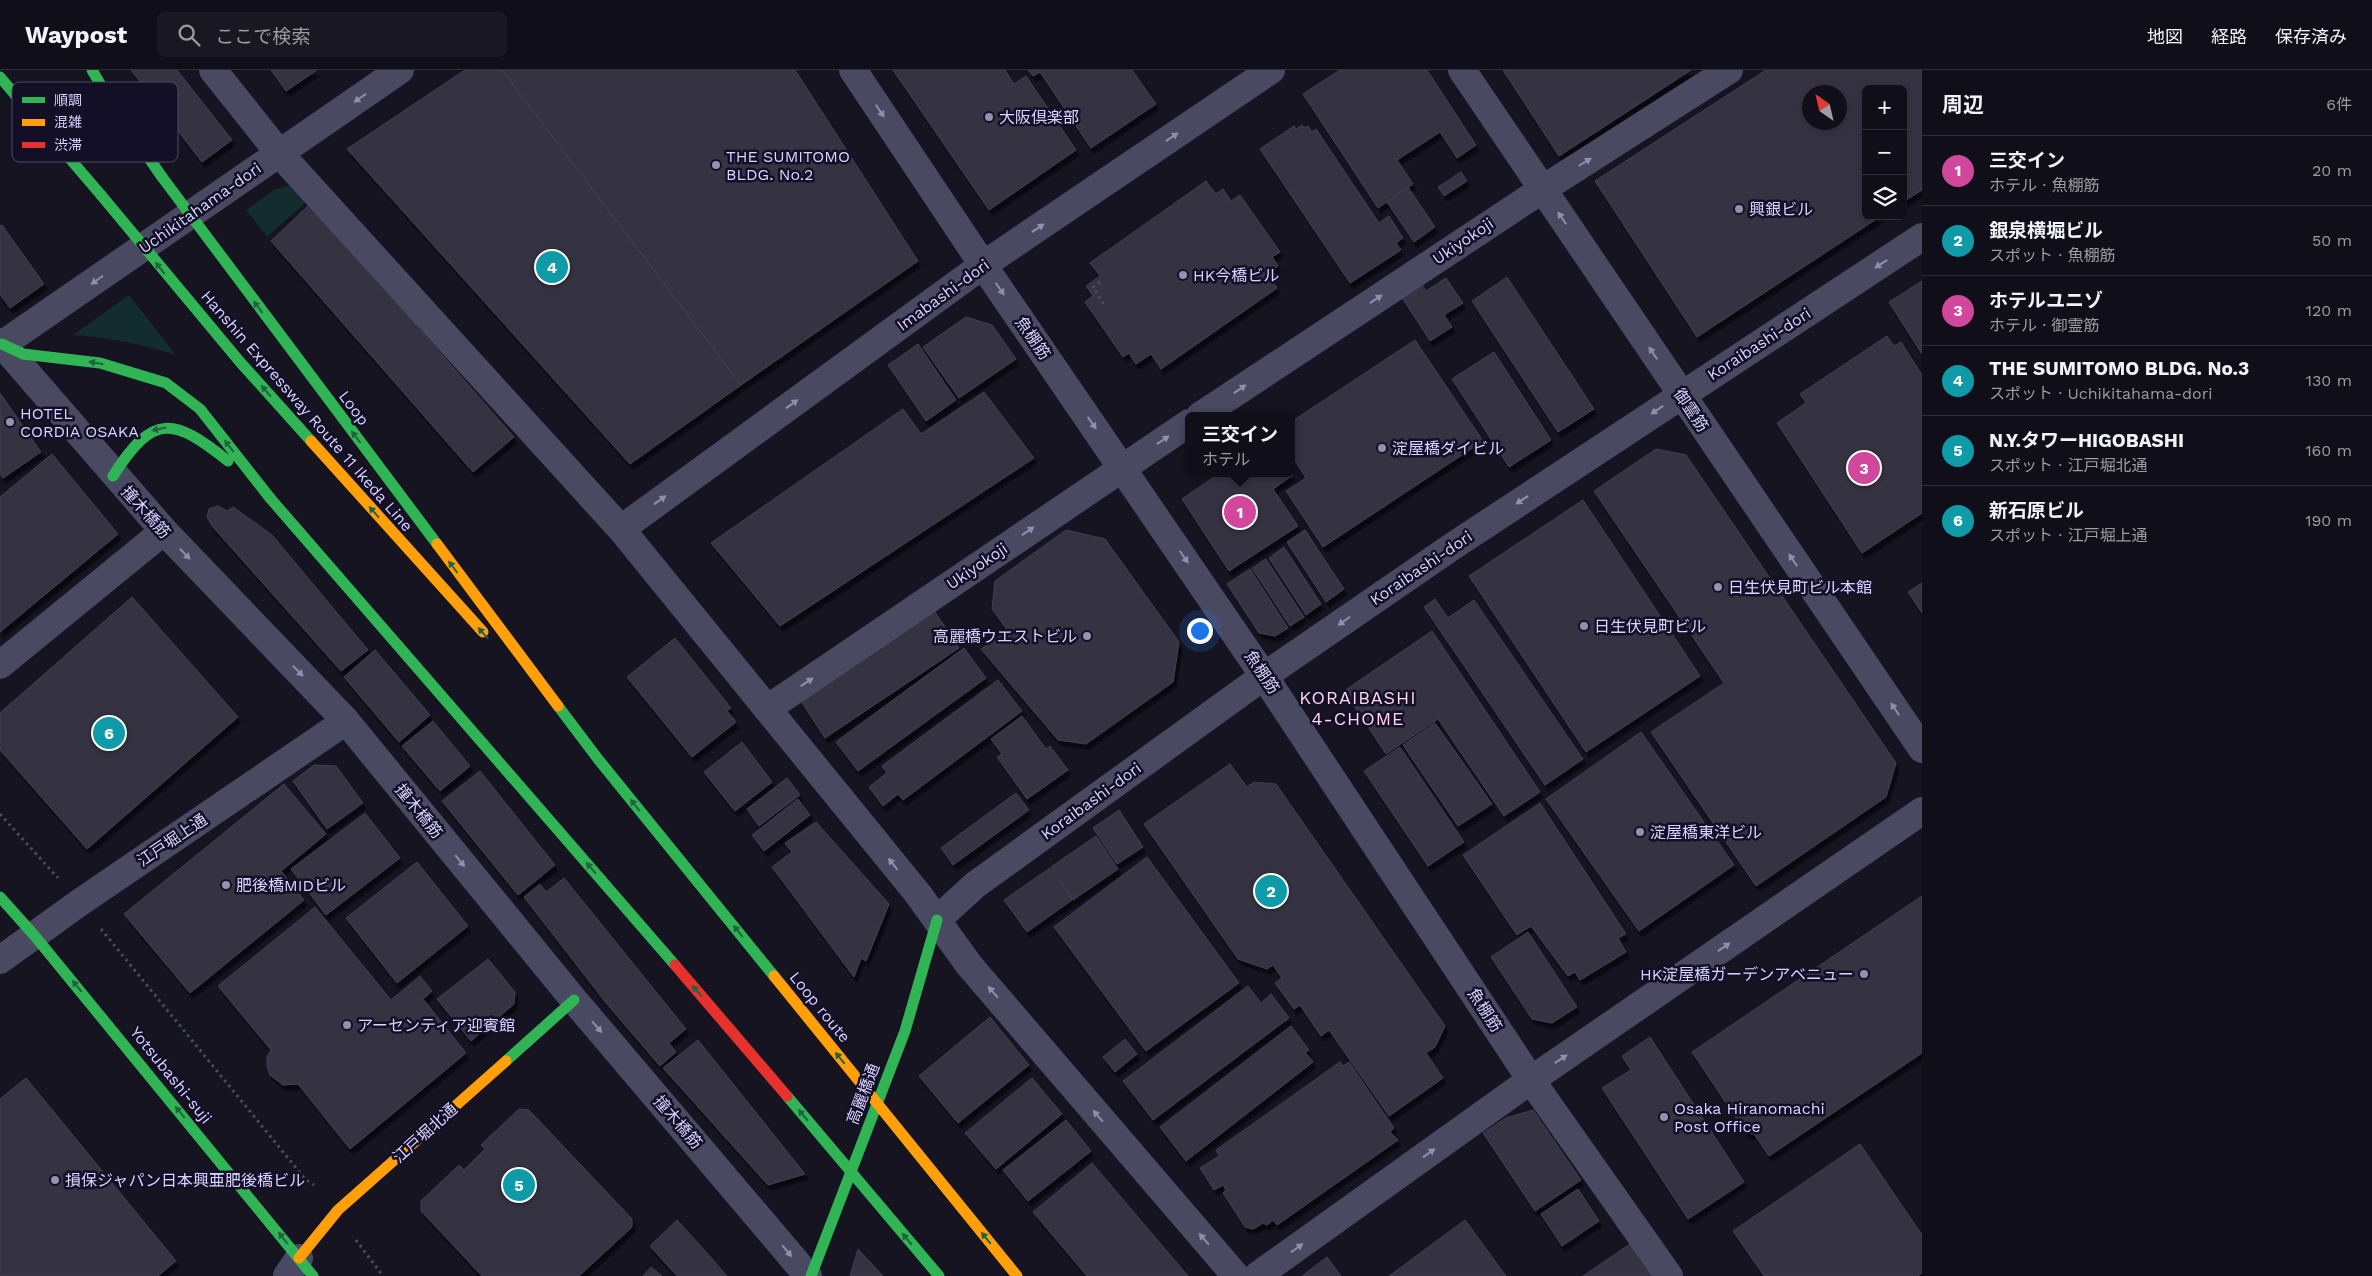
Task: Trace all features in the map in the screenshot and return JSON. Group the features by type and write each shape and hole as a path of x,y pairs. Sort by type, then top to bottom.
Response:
{"main road":[{"name":"Loop","path":"92,70 99,82"},
{"name":"Hanshin Expressway Route 11 Ikeda Line","path":"0,77 12,90"},
{"name":"Hanshin Expressway Route 11 Ikeda Line","path":"75,162 240,362 492,643"},
{"name":"Loop","path":"152,162 598,759"},
{"path":"4,348 23,354 100,363 166,383 186,396 200,410 270,498 721,1018 939,1276"},
{"path":"114,476 136,441 153,429 173,427 193,433 270,498"},
{"path":"512,665 598,759"},
{"name":"Loop route","path":"598,759 1017,1276"},
{"name":"Yotsubashi-suji","path":"0,897 34,935 300,1270"},
{"name":"高麗橋通","path":"809,1276 905,1031 937,920"},
{"name":"江戸堀北通","path":"300,1270 338,1210 574,1000"}],"street":[{"path":"213,70 279,153 621,529 937,920 969,965 1236,1276"},
{"name":"Uchikitahama-dori","path":"4,348 279,153 400,70"},
{"name":"魚棚筋","path":"853,70 983,265 1264,676 1531,1080 1670,1276"},
{"name":"Imabashi-dori","path":"621,529 983,265 1271,70"},
{"name":"御霊筋","path":"1462,70 1680,395 1922,749"},
{"name":"Ukiyokoji","path":"1206,412 1543,189 1730,70"},
{"name":"Koraibashi-dori","path":"937,920 975,885 1264,676 1461,540 1922,237"},
{"name":"撞木橋筋","path":"4,348 164,532 346,722 574,1000 809,1276"},
{"name":"Ukiyokoji","path":"767,709 1185,426"},
{"path":"0,665 164,532"},
{"name":"江戸堀上通","path":"0,960 79,903 346,722"},
{"path":"1257,1276 1531,1080 1922,811"}],"path":[{"path":"1100,282 1093,287 1105,306"},
{"path":"0,814 79,903 306,1180 318,1188"},
{"path":"354,1236 383,1276"}],"green space":[{"path":"292,185 306,202 267,237 246,210 275,189"},
{"path":"129,295 176,355 125,342 73,335"}],"building":[{"path":"131,70 177,70 232,140 202,162 178,131 178,82 140,82"},
{"path":"271,70 317,70 286,91"},
{"path":"465,70 502,70 741,385 630,464 347,149"},
{"name":"THE SUMITOMO BLDG. No.2","path":"502,70 795,70 918,261 741,385"},
{"name":"大阪倶楽部","path":"893,70 1005,70 1014,84 1026,76 1076,150 989,210"},
{"path":"1028,70 1132,70 1156,104 1091,148 1040,72 1033,76"},
{"path":"1340,70 1427,70 1476,145 1457,158 1440,132 1397,160 1413,184 1378,208 1303,94"},
{"path":"1503,70 1691,70 1559,156"},
{"name":"興銀ビル","path":"1766,70 1922,70 1922,190 1907,199 1907,85 1862,85 1862,220 1875,220 1697,337 1595,181"},
{"path":"1302,125 1304,128 1308,126 1312,132 1316,129 1379,223 1389,216 1403,238 1396,243 1401,250 1350,283 1260,149 1294,126 1296,129"},
{"path":"1461,172 1467,181 1444,196 1438,187"},
{"name":"HK今橋ビル","path":"1206,181 1216,194 1223,189 1231,201 1240,195 1280,252 1272,257 1278,266 1267,274 1277,288 1161,369 1151,354 1136,364 1129,353 1123,357 1085,302 1093,296 1086,286 1100,276 1090,263"},
{"path":"1408,187 1435,227 1414,242 1387,202"},
{"path":"310,204 514,437 473,472 271,241"},
{"path":"2,225 44,284 10,308 0,294 0,226"},
{"path":"1507,277 1594,409 1558,432 1472,301"},
{"path":"1446,278 1463,303 1444,315 1452,327 1430,341 1401,296 1421,283 1426,291"},
{"path":"1922,281 1922,354 1889,302"},
{"path":"966,317 992,325 1016,359 959,398 923,347"},
{"path":"1887,336 1894,346 1901,342 1922,375 1922,513 1862,553 1777,423 1806,403 1800,394"},
{"name":"淀屋橋ダイビル","path":"1415,340 1483,441 1323,547 1286,491 1306,478 1295,461 1295,419"},
{"path":"918,344 956,400 926,421 888,365"},
{"path":"1494,352 1551,440 1509,467 1452,379"},
{"path":"984,392 1034,458 780,626 711,543 903,409 921,434"},
{"name":"HOTEL CORDIA OSAKA","path":"0,393 41,452 3,478 0,474"},
{"name":"日生伏見町ビル本館","path":"1656,449 1686,455 1896,763 1886,797 1756,886 1651,732 1724,683 1594,491"},
{"path":"52,454 118,534 0,632 0,497"},
{"path":"1214,477 1290,477 1273,489 1298,526 1229,571 1182,499"},
{"name":"日生伏見町ビル","path":"1583,500 1700,676 1586,752 1469,576"},
{"path":"218,506 227,511 233,507 272,535 368,650 341,671 212,526 207,517 209,509"},
{"name":"高麗橋ウエストビル","path":"1066,530 1105,539 1179,642 1173,682 1086,744 1058,740 981,649 1008,631 992,609 995,581"},
{"path":"1305,530 1344,589 1326,602 1287,542"},
{"path":"1284,547 1321,604 1306,615 1269,558"},
{"path":"1266,559 1304,617 1290,626 1252,568"},
{"path":"1250,569 1288,628 1275,636 1259,633 1227,584"},
{"path":"1922,583 1922,613 1908,592"},
{"path":"132,597 238,717 87,849 0,750 0,713"},
{"path":"1435,599 1448,618 1474,600 1583,759 1545,785 1424,607"},
{"path":"933,609 959,648 825,738 799,698"},
{"path":"1432,631 1540,792 1504,816 1438,719 1386,754 1344,691"},
{"path":"675,638 731,708 727,711 736,722 692,757 627,677"},
{"path":"964,648 986,678 858,771 836,742"},
{"path":"375,650 430,715 399,742 344,677"},
{"path":"998,680 1022,711 903,800 898,794 883,806 869,787 887,773 882,766"},
{"path":"1022,716 1046,749 1050,746 1068,770 1027,799 997,757 1002,754 991,739"},
{"path":"433,721 470,766 440,791 402,746"},
{"path":"1435,723 1492,804 1458,826 1403,745"},
{"name":"淀屋橋東洋ビル","path":"1641,732 1734,865 1639,931 1546,799"},
{"path":"742,742 772,782 735,811 704,772"},
{"path":"1400,747 1464,842 1428,866 1364,771"},
{"path":"1230,764 1247,787 1254,782 1276,784 1445,1026 1435,1047 1426,1053 1443,1078 1389,1116 1329,1030 1321,1036 1300,1005 1294,1009 1275,983 1282,978 1273,965 1267,969 1238,959 1144,824"},
{"path":"314,765 336,766 363,803 327,829 293,781"},
{"path":"480,771 555,865 518,895 442,801"},
{"path":"787,778 800,795 759,826 747,809"},
{"name":"肥後橋MIDビル","path":"284,784 326,834 281,871 304,900 190,993 124,914"},
{"path":"1016,793 1029,810 953,865 941,848"},
{"path":"798,799 810,815 764,851 752,835"},
{"path":"1540,803 1626,934 1618,938 1626,952 1580,980 1575,972 1568,976 1531,926 1517,935 1463,855"},
{"path":"1119,810 1143,847 1117,864 1093,828"},
{"path":"365,813 400,858 326,915 291,869"},
{"path":"816,822 889,904 866,961 861,958 854,977 772,867 792,852 785,843"},
{"path":"1096,836 1118,869 1073,900 1051,867"},
{"path":"1147,857 1239,983 1146,1051 1054,927"},
{"path":"417,862 468,926 397,983 346,918"},
{"path":"1050,868 1072,900 1027,932 1004,900"},
{"path":"564,878 686,1029 669,1043 676,1052 660,1066 606,1003 524,897 540,884 546,892"},
{"name":"HK淀屋橋ガーデンアベニュー","path":"1922,896 1922,1053 1769,1156 1754,1134 1746,1133 1692,1052"},
{"name":"アーセンティア迎賓館","path":"315,907 391,1000 420,976 432,991 423,999 466,1053 350,1149 298,1084 283,1085 270,1075 267,1057 271,1050 218,986"},
{"path":"1528,932 1577,1007 1552,1023 1532,1019 1491,957"},
{"path":"488,959 515,992 514,1004 471,1041 437,999"},
{"path":"1248,986 1261,1003 1271,994 1289,1018 1153,1120 1123,1081"},
{"path":"990,1017 1029,1065 958,1123 919,1076"},
{"path":"1291,1026 1309,1050 1305,1052 1313,1062 1186,1161 1160,1127"},
{"path":"1650,1037 1744,1182 1688,1219 1602,1088 1631,1070 1622,1056"},
{"path":"1125,1039 1137,1054 1115,1072 1103,1057"},
{"path":"698,1040 805,1174 768,1185 663,1068"},
{"path":"1340,1062 1343,1066 1349,1062 1394,1128 1390,1132 1398,1140 1277,1225 1273,1220 1267,1225 1263,1223 1253,1229 1245,1227 1223,1193 1226,1190 1223,1185 1214,1190 1200,1168 1219,1156 1216,1150"},
{"name":"損保ジャパン日本興亜肥後橋ビル","path":"26,1078 176,1261 158,1276 0,1276 0,1099"},
{"path":"1032,1078 1062,1114 996,1169 965,1133"},
{"path":"519,1109 529,1110 632,1219 632,1227 579,1276 482,1276 421,1211 421,1201 459,1165 464,1170 485,1149 481,1145"},
{"path":"1533,1110 1581,1180 1535,1211 1483,1133 1506,1118"},
{"path":"1066,1120 1091,1151 1028,1201 1003,1170"},
{"path":"1860,1144 1922,1235 1922,1273 1918,1276 1764,1276 1733,1231"},
{"path":"1092,1163 1188,1276 1087,1276 1033,1212"},
{"path":"1578,1189 1599,1221 1562,1246 1541,1214"},
{"path":"677,1220 727,1276 677,1276 650,1246"},
{"path":"1465,1220 1506,1276 1389,1276"},
{"path":"1630,1244 1652,1276 1583,1276"},
{"path":"858,1249 883,1276 850,1276"},
{"path":"1327,1257 1341,1276 1302,1276"},
{"path":"651,1267 662,1276 643,1276"}],"traffic: fast":[{"path":"92,70 99,82"},
{"path":"0,77 12,91"},
{"path":"73,162 101,195"},
{"path":"152,162 162,177"},
{"path":"162,177 437,544"},
{"path":"101,195 240,362 311,441"},
{"path":"2,344 23,354 100,363 166,383 200,409 270,498"},
{"path":"113,476 127,455 140,441 152,432 165,428 178,430 192,436 228,461"},
{"path":"270,498 675,965"},
{"path":"558,706 598,759 774,976"},
{"path":"0,897 34,935 313,1276"},
{"path":"811,1276 905,1031 937,920"},
{"path":"506,1061 574,1000"},
{"path":"787,1096 939,1276"}],"traffic: slow":[{"path":"311,441 483,632"},
{"path":"437,544 558,706"},
{"path":"774,976 1017,1276"},
{"path":"299,1258 338,1210 506,1061"}],"traffic: jam":[{"path":"675,965 787,1096"}],"place":[{"name":"大阪倶楽部","path":"989,117"},
{"name":"THE SUMITOMO BLDG. No.2","path":"716,165"},
{"name":"興銀ビル","path":"1739,209"},
{"name":"THE SUMITOMO BLDG. No.3","path":"552,267"},
{"name":"HK今橋ビル","path":"1183,275"},
{"name":"HOTEL CORDIA OSAKA","path":"10,422"},
{"name":"淀屋橋ダイビル","path":"1382,448"},
{"name":"ホテルユニゾ","path":"1864,468"},
{"name":"三交イン","path":"1240,512"},
{"name":"日生伏見町ビル本館","path":"1718,587"},
{"name":"日生伏見町ビル","path":"1584,626"},
{"name":"高麗橋ウエストビル","path":"1087,636"},
{"name":"新石原ビル","path":"109,733"},
{"name":"淀屋橋東洋ビル","path":"1640,832"},
{"name":"肥後橋MIDビル","path":"226,885"},
{"name":"銀泉横堀ビル","path":"1271,891"},
{"name":"HK淀屋橋ガーデンアベニュー","path":"1864,974"},
{"name":"アーセンティア迎賓館","path":"347,1025"},
{"name":"Osaka Hiranomachi Post Office","path":"1664,1117"},
{"name":"損保ジャパン日本興亜肥後橋ビル","path":"55,1180"},
{"name":"N.Y.タワーHIGOBASHI","path":"519,1185"}],"district":[{"name":"KORAIBASHI 4-CHOME","path":"1358,708"}]}
